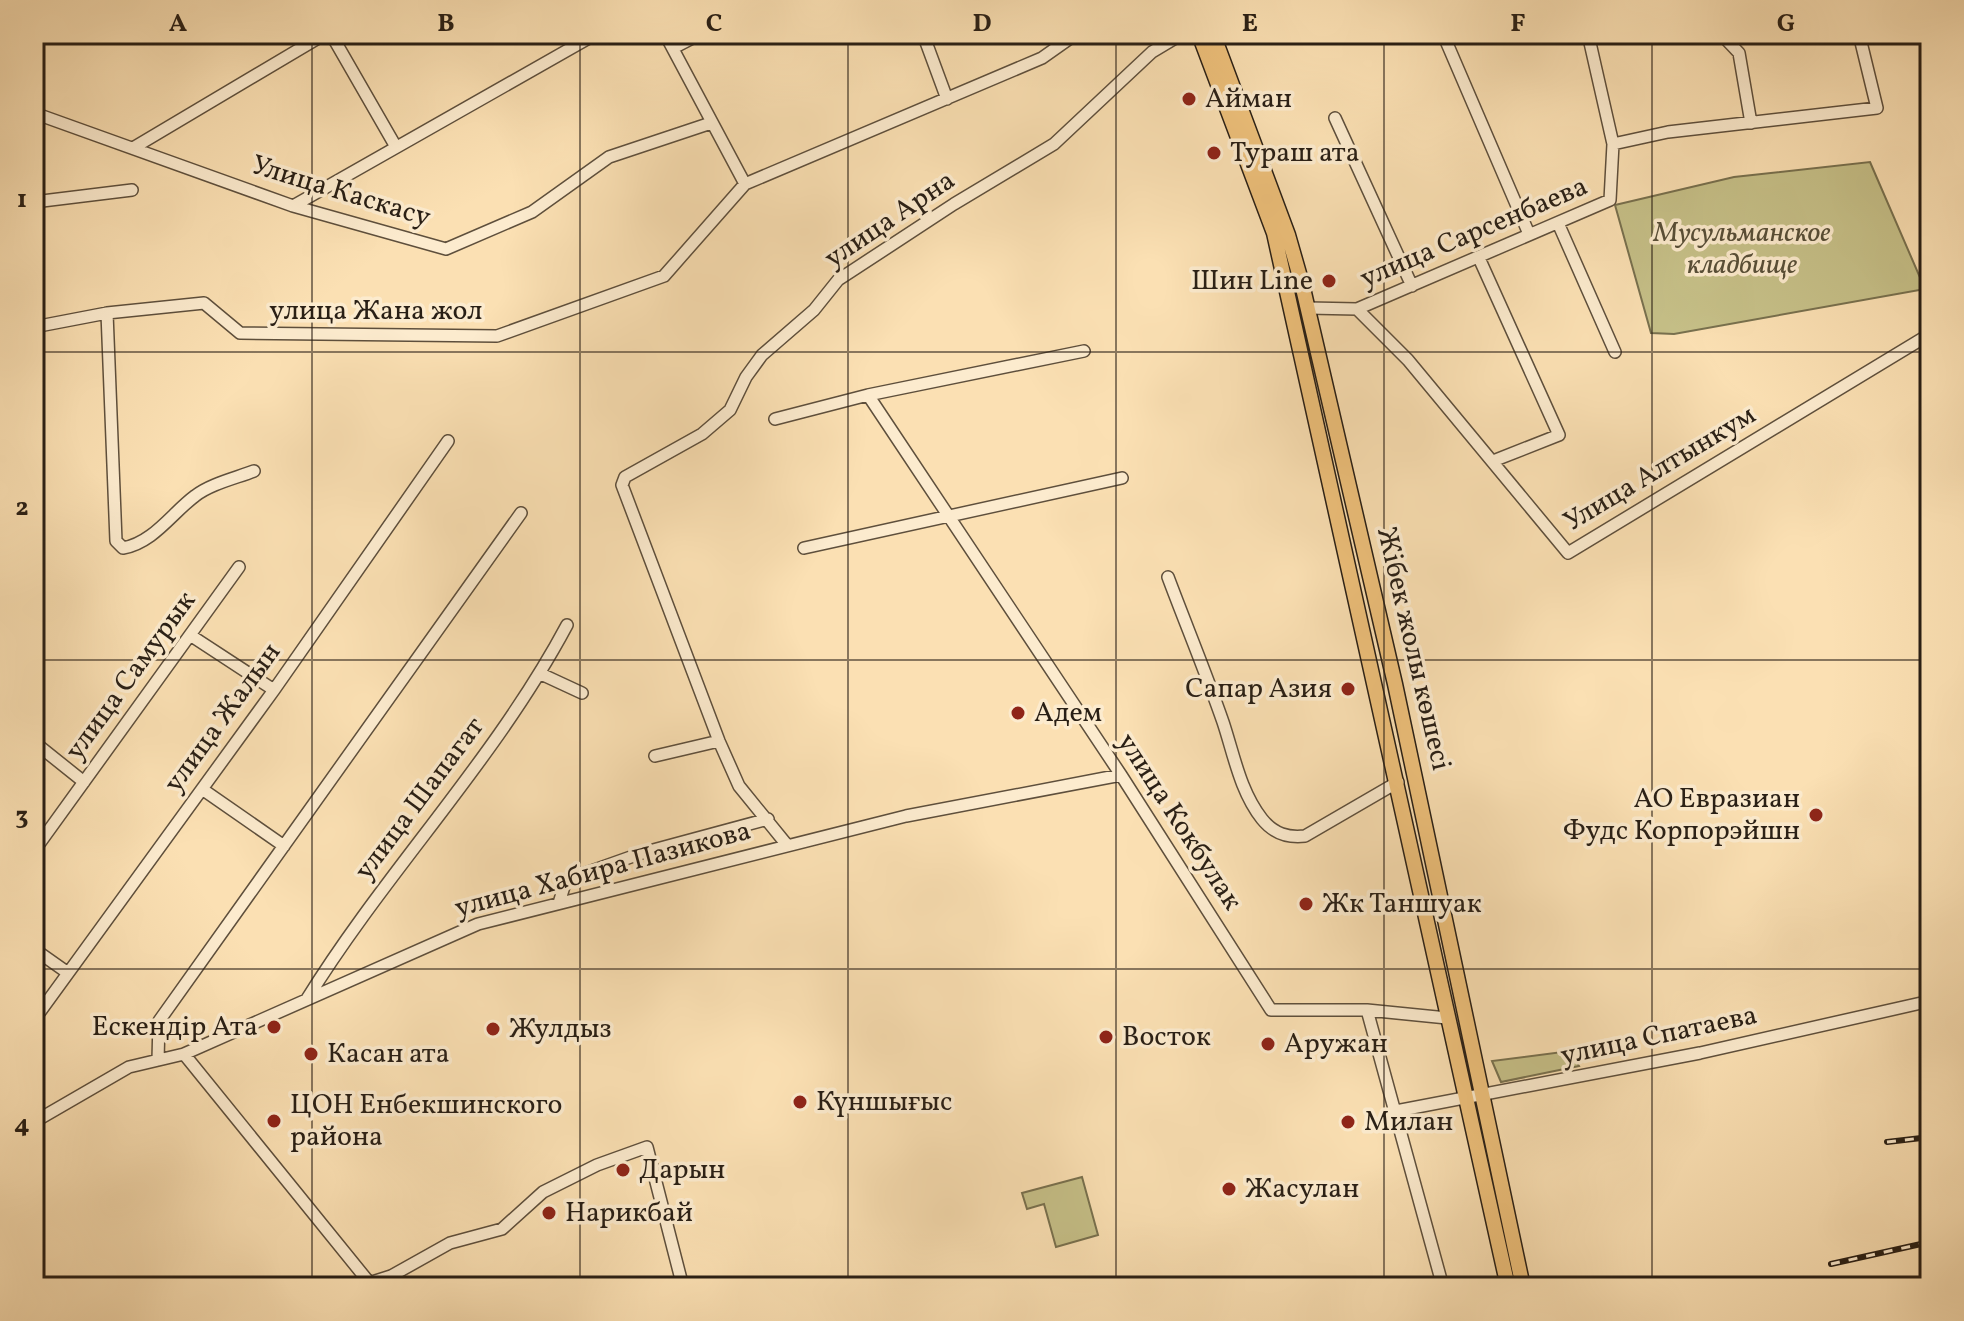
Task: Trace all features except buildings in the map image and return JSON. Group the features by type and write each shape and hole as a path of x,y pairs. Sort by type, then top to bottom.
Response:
{"main road":[{"name":"Жібек жолы көшесі","path":"1199,34 1274,233 1398,782 1447,1018 1473,1098 1523,1287"},
{"name":"Жібек жолы көшесі","path":"1213,34 1288,235 1308,308 1395,684 1508,1287"}],"street":[{"path":"34,43 50,34"},
{"path":"133,148 328,34 396,147"},
{"path":"293,206 596,34"},
{"path":"665,34 745,184"},
{"path":"673,48 700,34"},
{"path":"923,34 947,99"},
{"name":"улица Жана жол","path":"34,327 107,313 204,303 240,333 497,336 664,276 745,184 1042,58 1076,34"},
{"name":"улица Арна","path":"787,845 739,786 719,741 622,485 625,477 702,434 730,410 746,377 762,355 814,310 838,280 954,204 1054,144 1152,52 1182,34"},
{"path":"1443,34 1529,234"},
{"path":"1588,34 1613,144 1668,132 1877,108 1859,34"},
{"path":"1721,34 1739,53 1751,123"},
{"path":"1924,34 1930,57"},
{"name":"Улица Каскасу","path":"34,113 293,206 446,249 532,212 609,157 711,123"},
{"path":"1335,118 1412,286"},
{"name":"улица Сарсенбаева","path":"1357,309 1610,200 1613,144"},
{"path":"34,202 132,190"},
{"path":"1558,223 1615,352"},
{"path":"1479,258 1559,435 1493,461"},
{"path":"1308,308 1357,309"},
{"name":"Улица Алтынкум","path":"1357,309 1408,360 1568,553 1930,334"},
{"path":"107,313 116,541 123,548 133,546 159,529 198,493 254,471"},
{"path":"775,419 868,395 1084,351"},
{"name":"улица Кокбулак","path":"868,395 1121,775 1271,1010 1367,1010 1447,1018"},
{"name":"улица Жалын","path":"34,1020 274,690 448,441"},
{"path":"804,548 1122,478"},
{"path":"158,1060 159,1021 521,513"},
{"name":"улица Самурык","path":"35,848 239,567"},
{"path":"1168,577 1224,724 1236,771 1262,819 1278,834 1305,836 1398,782"},
{"name":"улица Шапагат","path":"306,1000 344,938 436,821 541,674 567,625"},
{"path":"190,635 274,690"},
{"path":"541,674 582,693"},
{"path":"655,756 719,741"},
{"path":"34,742 84,782"},
{"name":"улица Хабира Пазикова","path":"34,1122 129,1067 184,1054 478,924 906,816 1121,775"},
{"path":"202,789 284,846"},
{"path":"559,903 566,880 642,853 768,819"},
{"path":"34,949 68,973"},
{"name":"улица Спатаева","path":"1396,1111 1700,1053 1930,1001"},
{"path":"1367,1010 1443,1287"},
{"path":"184,1054 371,1285 450,1243 502,1229 543,1192 597,1165 647,1147 683,1287"}],"green space":[{"name":"Мусульманское кладбище","path":"1870,162 1925,289 1674,334 1651,333 1615,205 1734,177"},
{"path":"1570,1051 1579,1066 1501,1082 1492,1061"},
{"path":"1082,1177 1098,1235 1056,1247 1044,1204 1027,1209 1022,1193"}],"railway":[{"path":"1887,1142 1930,1137"},
{"path":"1831,1264 1930,1242"}],"place":[{"name":"Айман","path":"1189,99"},
{"name":"Тураш ата","path":"1214,153"},
{"name":"Шин Line","path":"1329,281"},
{"name":"Сапар Азия","path":"1348,689"},
{"name":"Адем","path":"1018,713"},
{"name":"АО Евразиан Фудс Корпорэйшн","path":"1816,815"},
{"name":"Жк Таншуак","path":"1306,904"},
{"name":"Ескендір Ата","path":"274,1027"},
{"name":"Жулдыз","path":"493,1029"},
{"name":"Восток","path":"1106,1037"},
{"name":"Аружан","path":"1268,1044"},
{"name":"Касан ата","path":"311,1054"},
{"name":"Күншығыс","path":"800,1102"},
{"name":"ЦОН Енбекшинского района","path":"274,1121"},
{"name":"Милан","path":"1348,1122"},
{"name":"Дарын","path":"623,1170"},
{"name":"Жасулан","path":"1229,1189"},
{"name":"Нарикбай","path":"549,1213"}]}
